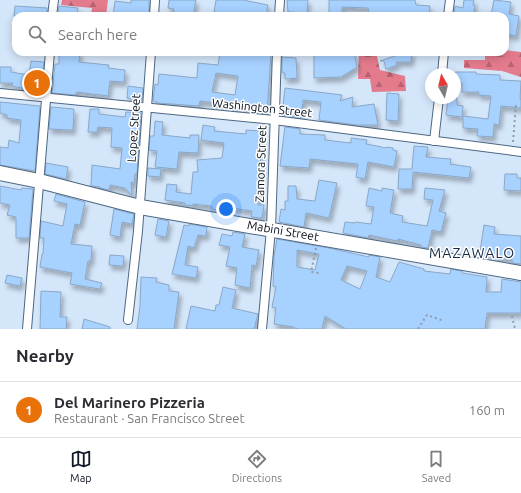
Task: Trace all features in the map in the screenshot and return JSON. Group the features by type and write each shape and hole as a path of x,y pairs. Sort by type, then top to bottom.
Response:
{"highway":[{"name":"Mabini Street","path":"0,173 39,181 140,207 521,273"}],"street":[{"path":"52,12 54,0"},
{"path":"154,12 155,0"},
{"path":"279,12 280,0"},
{"path":"448,12 450,0"},
{"path":"26,329 50,56"},
{"name":"Lopez Street","path":"128,320 140,207 151,56"},
{"name":"Zamora Street","path":"262,329 272,229 277,56"},
{"path":"443,68 444,56"},
{"name":"Washington Street","path":"0,93 274,120 521,152"},
{"path":"434,141 438,104"}],"path":[{"path":"512,151 516,121 516,104"},
{"path":"318,237 311,272 319,273"},
{"path":"418,329 427,315 444,321"},
{"path":"512,316 515,329"}],"green space":[{"path":"62,0 108,0 106,12 92,12 92,8 61,5"},
{"path":"509,50 521,52 521,77 502,71 464,68 464,60 485,60 485,56 509,56"},
{"path":"359,56 377,56 380,70 405,76 406,91 372,92 370,79 358,79"}],"building":[{"path":"131,0 149,0 149,12 114,12 115,1 131,3"},
{"path":"169,0 196,0 194,12 174,12 174,9 168,8"},
{"path":"216,0 243,0 268,5 267,12 214,12"},
{"path":"287,0 308,0 307,12 288,12"},
{"path":"329,0 415,0 416,5 430,6 429,12 369,12 368,8 342,7 342,12 329,12"},
{"path":"464,0 474,0 474,12 454,12 455,6 463,8"},
{"path":"494,0 511,2 509,14 509,12 492,12"},
{"path":"15,6 47,8 47,12 14,12"},
{"path":"59,6 78,8 78,12 58,12"},
{"path":"509,14 519,16 516,36 509,35"},
{"path":"59,56 80,56 79,62 109,65 108,68 125,70 124,82 110,81 108,96 77,92 75,95 52,93 55,64 59,64"},
{"path":"219,56 271,56 267,114 232,110 233,105 200,101 199,106 157,103 153,101 155,84 158,85 159,74 197,78 198,63 218,65","holes":["216,73 238,76 235,95 212,92"]},
{"path":"314,56 355,56 357,67 341,77 314,78"},
{"path":"394,56 412,56 411,62 396,62 397,65 386,69 384,61 380,61"},
{"path":"282,57 296,58 297,78 285,79 285,73 282,73"},
{"path":"31,61 44,62 41,92 12,86 13,83 0,83 0,67 11,67 11,72 29,75"},
{"path":"461,72 500,75 500,80 521,81 521,108 501,106 499,125 494,124 493,137 477,136 478,129 463,128 463,116 488,119 491,96 478,95 479,92 462,92"},
{"path":"128,86 143,88 142,100 127,98"},
{"path":"285,88 342,95 340,101 353,97 352,107 374,104 378,125 357,125 319,120 321,102 303,100 301,118 282,115"},
{"path":"387,93 399,94 398,121 386,120"},
{"path":"0,102 40,106 35,171 0,165 0,147 8,148 9,140 19,143 21,120 7,118 7,115 0,113"},
{"path":"447,104 457,104 463,106 462,117 446,115"},
{"path":"51,107 74,109 73,130 49,129"},
{"path":"90,109 99,109 99,114 125,117 126,112 141,113 137,174 135,174 134,183 131,182 132,196 125,188 110,185 109,190 91,186 92,165 120,169 122,148 111,147 112,128 98,127 97,132 88,132"},
{"path":"155,121 163,122 162,135 190,138 190,135 199,135 198,153 179,152 177,169 155,167 157,151 149,150 150,136 154,136"},
{"path":"203,125 215,127 214,131 246,134 246,130 261,131 258,205 264,205 262,218 251,217 252,211 225,207 225,211 212,209 212,206 193,204 193,206 185,205 185,203 165,200 167,184 177,185 176,192 191,194 193,172 198,172 197,160 222,158 224,143 201,140"},
{"path":"285,127 300,129 300,134 325,135 325,140 351,143 351,138 367,140 366,144 383,148 393,148 393,150 397,151 394,167 368,162 365,179 356,177 358,164 310,159 309,168 280,166"},
{"path":"414,146 428,147 426,157 451,159 450,164 471,167 469,178 413,172 412,189 398,189 399,169 412,169"},
{"path":"46,163 68,167 66,179 45,174"},
{"path":"148,168 161,169 160,177 148,176"},
{"path":"505,174 517,174 517,178 521,178 521,191 504,190"},
{"path":"319,180 337,183 329,218 306,213 304,227 279,222 281,209 285,210 285,201 288,201 288,186 296,186 297,199 315,201"},
{"path":"0,186 21,190 22,188 33,189 29,238 16,238 16,217 7,215 10,205 0,203"},
{"path":"369,188 382,191 382,188 394,190 390,213 403,216 402,222 427,226 433,200 424,199 425,188 445,190 439,211 446,213 441,232 432,230 428,248 398,239 397,241 369,235 368,238 343,233 345,222 371,224 374,207 366,206"},
{"path":"56,194 85,202 80,225 75,224 71,244 92,246 91,261 88,261 85,279 102,283 100,289 70,284 72,273 40,267 44,238 40,238 41,221 63,226 67,204 54,201"},
{"path":"114,209 134,214 132,224 122,222 120,237 110,235"},
{"path":"158,219 169,221 166,237 155,235"},
{"path":"189,224 207,227 206,236 198,235 194,248 188,246 185,265 198,267 196,278 172,274 184,225 189,226"},
{"path":"484,225 495,227 494,234 521,236 521,264 512,263 512,259 493,258 493,255 480,252"},
{"path":"233,232 245,234 242,247 259,250 256,266 252,265 250,288 235,285 237,268 226,266 230,247 219,245 222,234 232,236"},
{"path":"277,239 369,257 369,255 380,257 376,277 390,282 399,262 424,269 424,271 450,274 451,269 462,271 462,273 487,277 486,292 501,292 502,279 521,282 521,313 487,313 485,329 346,329 325,316 322,329 299,329 274,324 276,308 272,307 276,287 273,286 274,256","holes":["297,250 319,254 315,270 297,267","347,266 367,271 360,289 341,280"]},
{"path":"110,255 124,256 123,266 109,265"},
{"path":"7,275 22,278 20,286 5,283"},
{"path":"141,277 157,278 156,282 169,285 169,291 179,292 174,329 137,329 140,306"},
{"path":"223,287 236,290 232,308 258,314 254,329 186,329 191,306 215,311 216,305 219,305"},
{"path":"41,291 61,292 60,317 67,317 66,329 40,329"},
{"path":"84,319 110,327 110,329 82,329"}],"place":[{"name":"Del Marinero Pizzeria","path":"37,83"}],"district":[{"name":"MAZAWALO","path":"472,253"}]}
